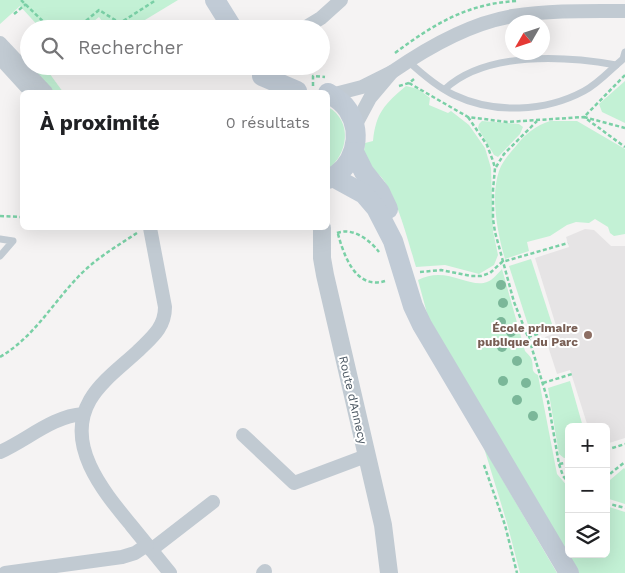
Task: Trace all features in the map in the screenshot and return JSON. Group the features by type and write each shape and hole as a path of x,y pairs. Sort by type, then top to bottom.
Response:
{"main road":[{"path":"216,0 228,20"},
{"path":"261,78 289,90"},
{"path":"330,95 338,99 348,110 355,126 356,137 354,152 345,166 330,178 364,194 376,208 393,241 409,294 422,325 569,573"},
{"path":"354,152 364,172 384,198 391,218 393,241"}],"street":[{"path":"318,20 341,0"},
{"path":"330,94 362,87 458,34 491,21 512,16 552,12 625,11"},
{"path":"0,43 20,64"},
{"path":"0,58 29,90"},
{"path":"355,126 370,98 392,72"},
{"path":"30,75 44,90"},
{"path":"144,230 165,307 164,320 157,332 94,392 83,414 82,434 88,464 110,498 170,573"},
{"name":"Route d'Annecy","path":"330,230 322,258 325,276 383,525 390,573"},
{"path":"0,452 67,416 83,414"},
{"path":"244,435 294,483 366,456"},
{"path":"4,573 122,557 135,553 149,547 212,502"}],"lane":[{"path":"407,61 428,79 465,99 488,105 515,108 543,106 584,91 624,57"},
{"path":"445,89 452,82 474,71 513,61 574,59 616,65"},
{"path":"0,239 13,241 0,256"}],"path":[{"path":"21,0 42,20"},
{"path":"126,20 156,0"},
{"path":"14,14 26,4"},
{"path":"87,20 100,10 114,20"},
{"path":"625,76 584,117 625,128"},
{"path":"468,117 487,145 495,168 493,219 502,262 543,383 559,464 565,478"},
{"path":"495,168 504,154 536,121"},
{"path":"0,216 20,217"},
{"path":"0,357 27,337 86,269 144,230"},
{"path":"330,230 349,264 360,276 373,283 385,280"},
{"path":"420,272 441,270 470,276 481,276 490,272 502,262 568,243"},
{"path":"528,337 557,328"},
{"path":"543,383 572,374"},
{"path":"610,449 625,444"},
{"path":"610,474 625,462"},
{"path":"559,464 565,463"},
{"path":"610,504 625,508"}],"shaded area":[{"name":"École primaire publique du Parc","path":"585,229 594,230 611,246 625,246 625,438 610,443 610,423 587,423 570,370 557,374 545,337 558,332 535,258 569,247 566,237"}],"green space":[{"path":"0,0 178,0 145,20 101,20 99,17 95,20 33,20 20,6 0,24"},
{"path":"34,75 51,75 62,90 49,90"},
{"path":"625,81 625,123 602,112 599,104"},
{"path":"406,86 418,89 430,98 429,105 448,113 451,111 469,125 485,148 491,168 493,231 498,255 494,265 479,274 445,265 416,267 393,197 382,178 363,158 365,143 373,141 376,123 383,109"},
{"path":"330,108 341,120 345,138 340,155 330,167"},
{"path":"482,121 519,124 523,127 520,134 498,157 494,155 478,128"},
{"path":"550,121 577,121 625,149 625,234 614,236 610,233 608,227 595,219 589,223 576,222 567,225 550,236 527,242 529,251 505,259 495,204 496,181 499,171 506,158 523,138 535,128"},
{"path":"531,259 552,324 530,331 509,266"},
{"path":"502,269 525,351 533,363 533,371 538,375 557,474 565,483 565,551 428,317 418,280 438,275 473,283 491,280"},
{"path":"570,381 582,423 565,423 565,458 559,454 548,388"},
{"path":"484,448 557,573 520,573"},
{"path":"625,469 625,504 610,499 610,480"},
{"path":"610,507 625,512 625,573 578,573 569,558 610,558"}],"place":[{"name":"École primaire publique du Parc","path":"588,335"}]}
